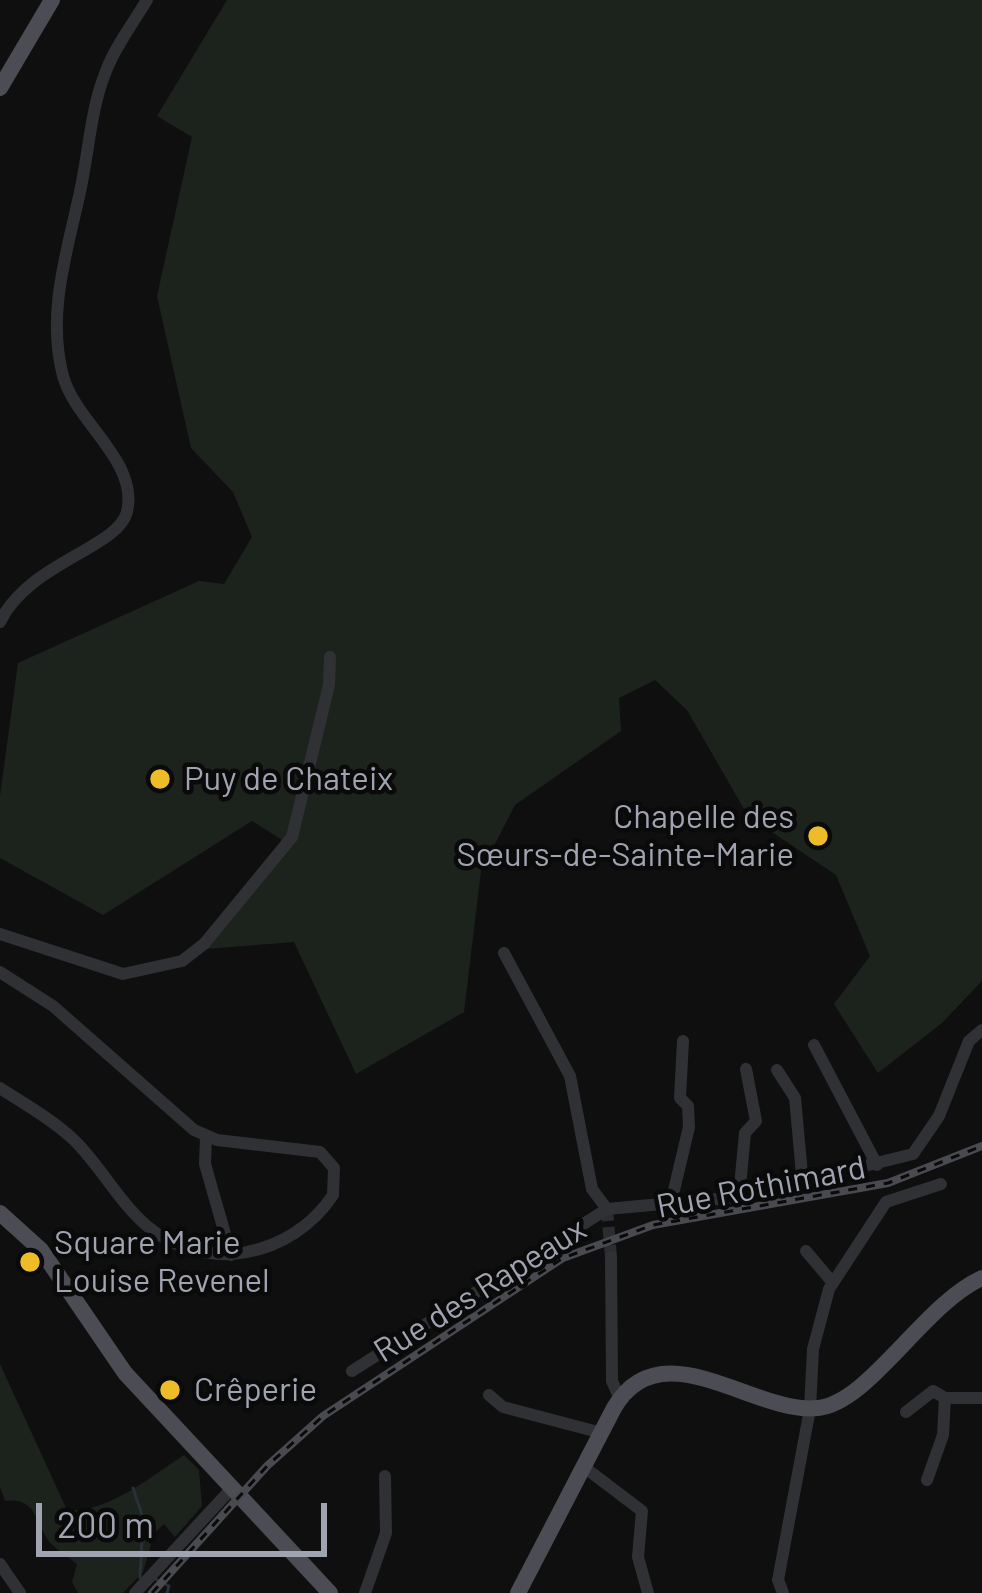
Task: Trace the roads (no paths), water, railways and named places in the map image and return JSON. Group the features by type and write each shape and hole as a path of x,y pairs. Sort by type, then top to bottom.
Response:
{"main road":[{"path":"0,88 52,0"},
{"path":"0,1213 26,1231 117,1365 330,1593"},
{"path":"0,1226 26,1231"},
{"path":"518,1593 620,1399 642,1381 683,1373 810,1409 851,1396 938,1304 982,1278"}],"street":[{"path":"0,622 20,591 52,566 112,535 128,508 125,475 74,405 63,375 57,297 96,103 107,68 147,0"},
{"path":"0,934 123,974 182,961 205,944 292,837 329,685 330,657"},
{"path":"504,953 570,1076 592,1189 608,1209"},
{"path":"0,972 52,1006 206,1136 309,1149 334,1168 336,1181 328,1204 286,1240 267,1249 231,1255 200,1251 157,1233 78,1144 0,1088"},
{"name":"Rue Rothimard","path":"608,1209 670,1207 739,1197 803,1185 913,1154 939,1116 968,1041 982,1030"},
{"path":"670,1207 689,1127 688,1106 680,1098 682,1041"},
{"path":"814,1045 877,1165"},
{"path":"739,1197 745,1133 756,1121 746,1069"},
{"path":"777,1070 790,1085 798,1110 803,1185"},
{"path":"206,1136 206,1164 231,1255"},
{"path":"783,1593 778,1580 810,1409 813,1349 833,1283 886,1202 940,1184"},
{"name":"Rue des Rapeaux","path":"352,1371 608,1209"},
{"path":"806,1251 833,1283"},
{"name":"Rue des Rapeaux","path":"611,1257 612,1381 620,1399"},
{"path":"906,1412 933,1391 945,1398 982,1398"},
{"path":"489,1395 503,1407 602,1433"},
{"path":"927,1480 943,1435 945,1398"},
{"path":"584,1467 642,1511 638,1557 648,1593"},
{"path":"365,1593 386,1533 385,1476"},
{"path":"135,1593 228,1484"},
{"path":"0,1564 20,1593"}],"waterway":[{"path":"133,1488 143,1518 140,1578"},
{"path":"153,1578 169,1586 167,1593"}],"tunnel":[{"path":"607,1209 611,1257"}],"railway":[{"path":"152,1593 267,1466 323,1416 563,1258 653,1225 888,1183 982,1146"}],"place":[{"name":"Puy de Chateix","path":"160,779"},
{"name":"Chapelle des Sœurs-de-Sainte-Marie","path":"818,836"},
{"name":"Square Marie Louise Revenel","path":"30,1262"},
{"name":"Crêperie","path":"170,1390"}]}
